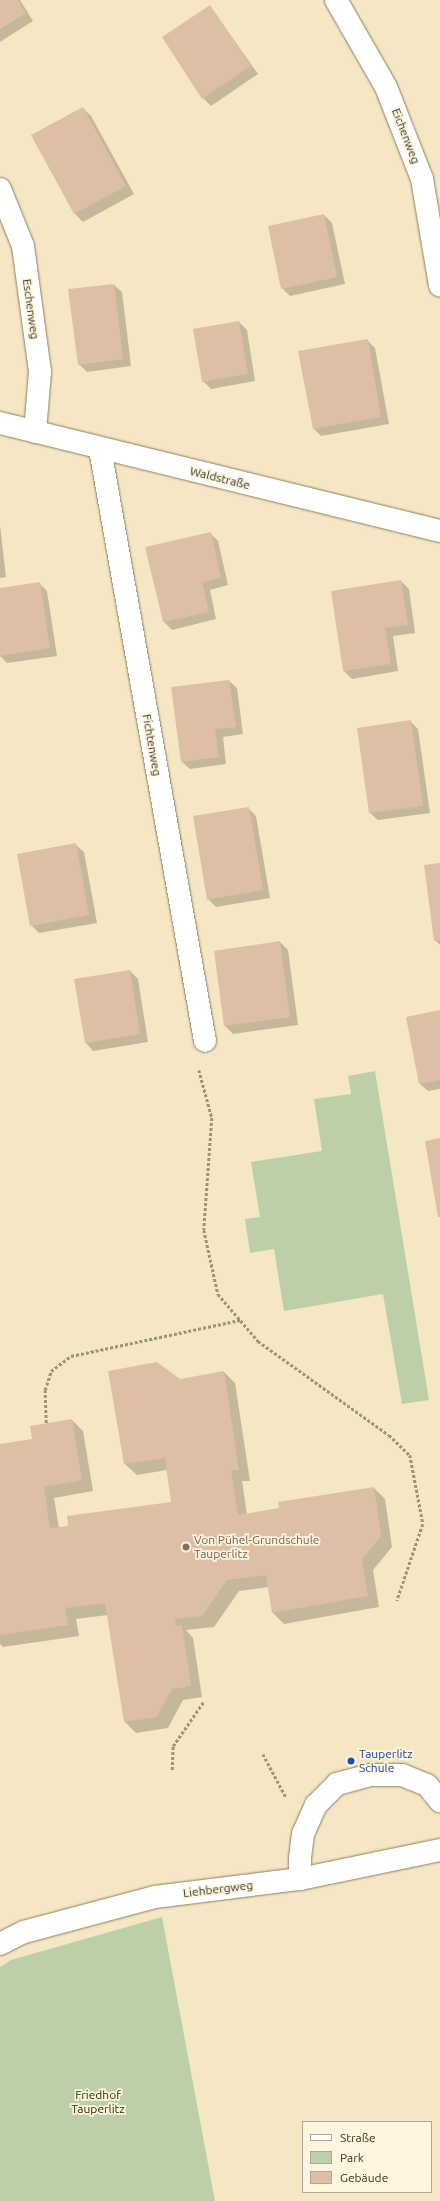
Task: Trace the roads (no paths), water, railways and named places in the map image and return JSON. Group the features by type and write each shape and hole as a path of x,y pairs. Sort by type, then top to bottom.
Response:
{"street":[{"name":"Eichenweg","path":"336,0 386,87 422,179 440,285"},
{"name":"Eschenweg","path":"0,189 23,246 40,372 34,432"},
{"name":"Waldstraße","path":"0,423 100,449 440,531"},
{"name":"Fichtenweg","path":"100,449 205,1040"},
{"path":"300,1879 300,1858 303,1834 316,1806 337,1784 371,1775 402,1775 427,1785 440,1801"},
{"name":"Liehbergweg","path":"0,1944 24,1932 155,1897 300,1879 440,1850"}],"place":[{"name":"Von Pühel-Grundschule Tauperlitz","path":"186,1547"},
{"name":"Tauperlitz Schule","path":"351,1761"}],"park label":[{"name":"Friedhof Tauperlitz","path":"98,2102"}]}
